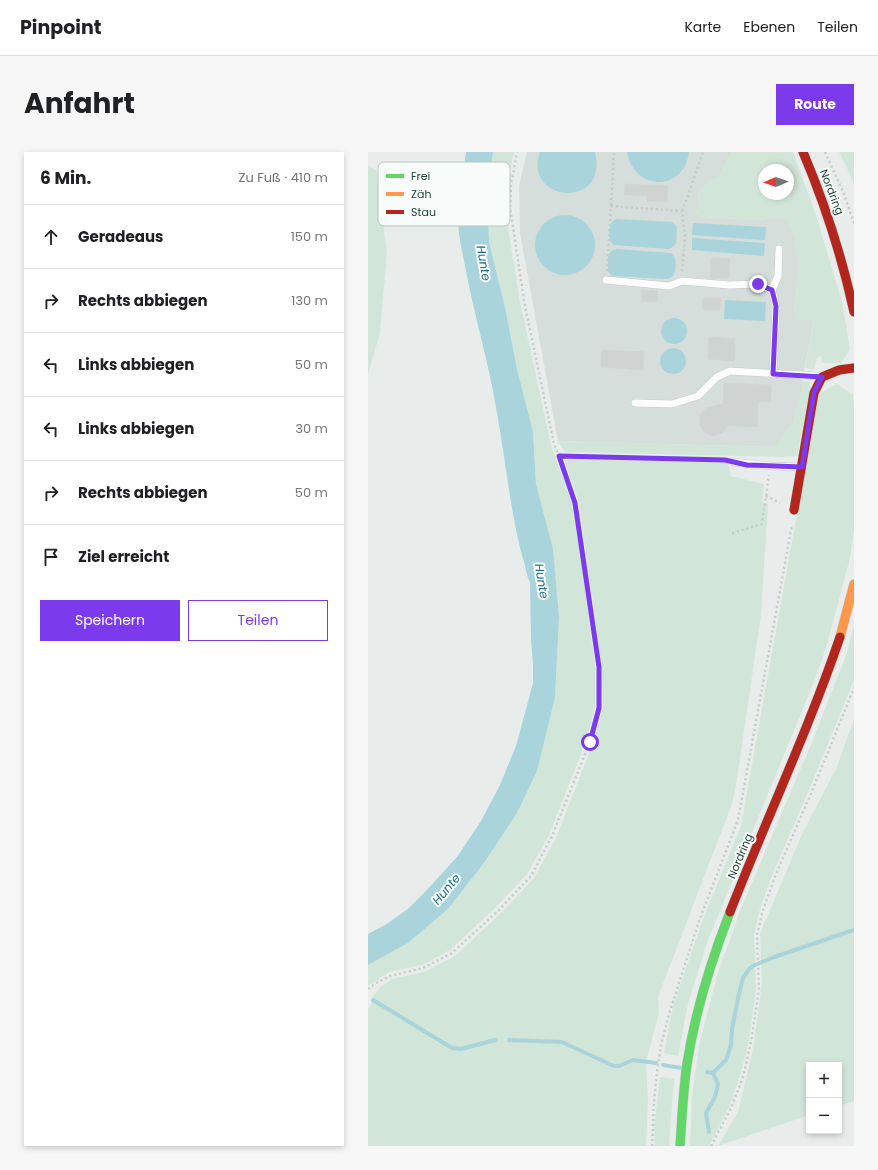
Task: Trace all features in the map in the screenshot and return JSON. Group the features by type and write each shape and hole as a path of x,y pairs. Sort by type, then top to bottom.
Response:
{"main road":[{"name":"Nordring","path":"803,152 817,184 831,223 854,312"},
{"path":"794,510 814,392 822,377 839,370 854,368"},
{"name":"Nordring","path":"680,1146 683,1097 691,1038 709,974 732,907 821,694 837,649 854,584"}],"lane":[{"path":"773,374 776,306 772,290 778,276 779,249"},
{"path":"606,280 669,286 682,281 729,285 758,284 772,290"},
{"path":"635,403 672,404 698,396 717,376 730,371 822,377"},
{"path":"734,462 770,466 802,467"}],"path":[{"path":"368,989 390,976 423,968 452,953 499,910 531,876 552,836 590,742 599,708 599,667 575,503 554,444 524,301 512,227 510,206 511,185 517,152"},
{"path":"606,280 614,152"},
{"path":"682,281 685,236 682,211 703,152"},
{"path":"825,152 844,194 854,223"},
{"path":"611,206 682,211"},
{"path":"559,456 725,460 734,462"},
{"path":"732,533 762,524 770,466"},
{"path":"652,1146 654,1102 662,1041 699,921 738,820 794,510"},
{"path":"711,1146 731,1108 743,1077 752,1042 759,989 757,935 763,910 776,874 813,789 854,688"}],"shaded area":[{"path":"527,152 732,152 719,176 696,212 701,217 760,220 773,217 787,220 795,237 799,267 794,308 814,320 802,381 803,389 792,425 775,447 558,441 520,233 519,186"}],"green space":[{"path":"493,152 514,152 510,170 510,162 492,162"},
{"path":"732,152 793,152 816,215 842,302 850,350 841,363 822,363 821,355 817,359 814,369 805,368 814,321 798,320 794,308 799,267 795,237 787,220 773,217 760,220 701,217 696,212 698,192 713,178 719,176"},
{"path":"839,152 854,152 854,186 849,172"},
{"path":"368,165 376,170 378,185 378,226 383,226 387,253 380,333 368,374"},
{"path":"488,226 508,226 520,302 551,445 572,504 595,667 595,707 586,741 549,835 527,874 496,907 450,950 422,965 389,972 368,986 368,965 408,943 448,909 484,863 517,813 555,697 559,616 553,549 536,484 533,432 517,369 505,307 489,242"},
{"path":"802,381 811,382 797,456 782,457 565,452 558,441 775,447 792,425 803,389"},
{"path":"837,384 853,395 854,408 854,531 850,558 826,648 813,684 708,940 688,1004 678,1056 664,1053 673,1006 702,922 741,826 818,396"},
{"path":"570,459 728,463 731,476 764,484 762,502 768,504 761,615 737,779 732,804 658,997 659,1013 646,1062 648,1099 646,1146 368,1146 368,1009 372,1004 371,1000 380,987 392,979 424,972 455,956 502,912 534,878 556,838 593,743 603,708 602,667 579,502 565,462"},
{"path":"854,625 854,680 773,873 760,909 754,935 756,989 749,1042 740,1076 729,1107 709,1146 690,1146 692,1095 700,1041 717,976 740,911 812,742 847,653"},
{"path":"854,719 854,1101 842,1105 842,1062 806,1062 806,1116 718,1146 738,1112 753,1049 762,982 760,934 802,834 836,769"},
{"path":"660,1077 674,1079 669,1146 655,1146 654,1126"}],"water":[{"path":"466,152 493,152 492,162 464,162"},
{"path":"540,152 595,152 596,171 590,184 579,191 566,193 553,190 543,181 538,169"},
{"path":"627,152 689,152 685,165 678,174 669,180 659,182 648,180 639,174 631,165"},
{"path":"565,215 582,220 590,228 595,245 590,262 582,270 565,275 548,270 540,262 535,245 540,228 548,220"},
{"path":"616,219 672,222 677,227 676,244 668,249 614,245 610,241 609,232 611,223"},
{"path":"693,223 766,227 765,240 692,235"},
{"name":"Hunte","path":"458,226 488,226 489,242 505,307 517,369 533,432 536,484 553,549 559,616 555,697 537,771 517,813 484,863 448,909 408,943 368,965 368,934 385,925 408,909 424,893 457,857 481,821 500,785 516,746 533,683 530,582 515,523 494,396"},
{"path":"692,238 765,243 764,256 692,250"},
{"path":"617,249 671,253 675,258 674,274 670,278 666,279 612,276 608,271 608,257 611,251"},
{"path":"725,300 766,302 765,321 724,319"},
{"path":"674,318 683,322 687,331 683,340 674,344 665,340 661,331 665,322"},
{"path":"673,348 682,352 686,361 682,370 673,374 664,370 660,361 664,352"}],"building":[{"path":"625,184 668,186 667,202 647,201 648,196 624,195"},
{"path":"711,258 730,259 729,278 710,278"},
{"path":"641,290 658,291 657,302 641,301"},
{"path":"703,298 721,298 720,310 703,310"},
{"path":"709,337 735,339 734,361 708,359"},
{"path":"602,350 644,352 643,370 601,367"},
{"path":"724,383 771,385 771,402 758,401 757,427 729,425 722,433 713,436 704,432 700,425 700,415 706,408 723,404"}],"waterway":[{"path":"707,1072 713,1073 726,1060 731,1045 732,1029 743,978 750,968 774,957 854,930"},
{"path":"373,1000 452,1048 461,1049 495,1040"},
{"path":"509,1040 562,1042 614,1066 619,1066 633,1060 656,1063"},
{"path":"663,1065 681,1068"},
{"path":"709,1132 706,1113 715,1097 718,1084 713,1073"}],"traffic: fast":[{"path":"680,1146 686,1074 694,1025 716,949 730,912"}],"traffic: slow":[{"path":"840,637 854,584"}],"traffic: jam":[{"path":"803,152 819,191 832,231 854,312"},
{"path":"794,510 814,393 822,377 839,370 854,368"},
{"path":"730,912 801,741 840,637"}],"route":[{"path":"590,742 599,708 599,667 575,503 559,456 725,460 747,465 802,467 814,392 822,377 773,374 776,306 772,290 758,284"}]}
